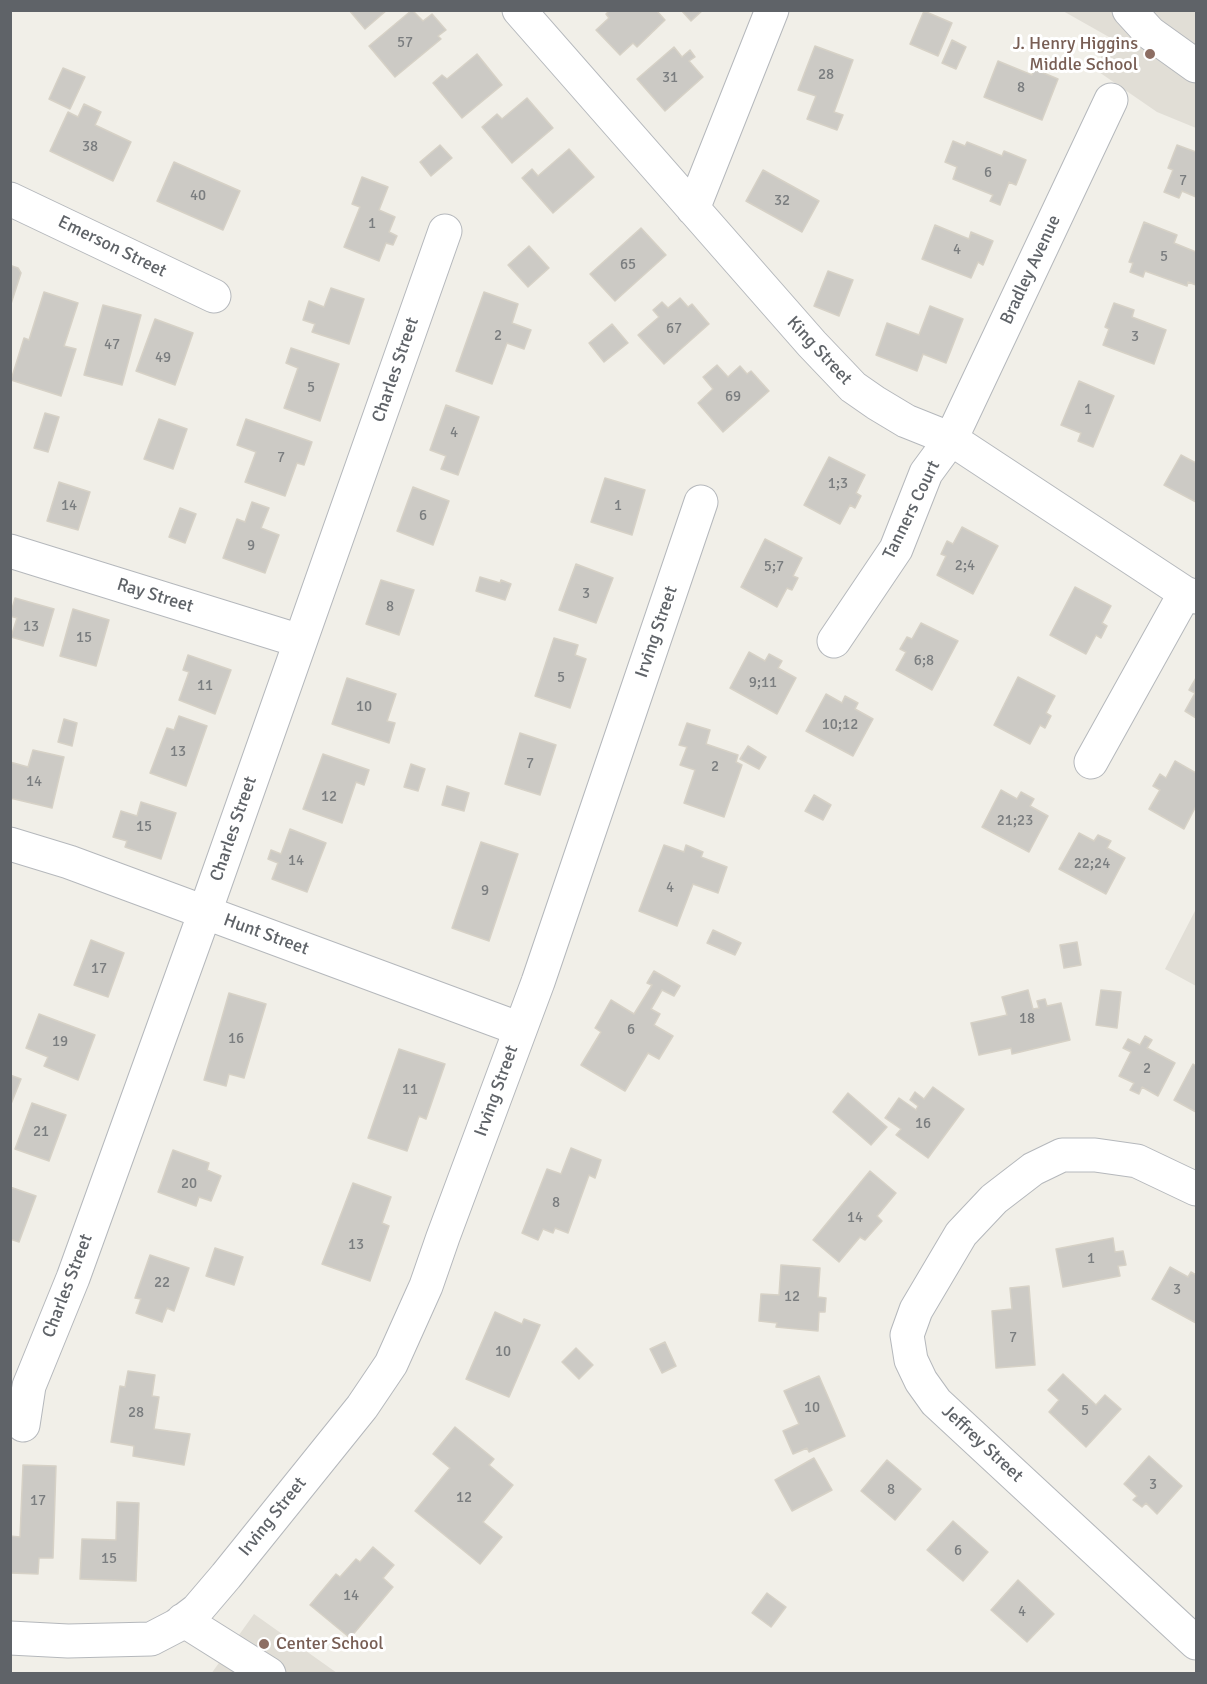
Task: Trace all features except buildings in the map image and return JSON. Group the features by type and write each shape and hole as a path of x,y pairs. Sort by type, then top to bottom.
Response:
{"street":[{"name":"King Street","path":"519,10 827,362 853,387 906,421 951,439 1191,595"},
{"path":"693,209 771,10"},
{"path":"1129,10 1150,33 1197,66"},
{"name":"Bradley Avenue","path":"951,439 1111,100"},
{"name":"Emerson Street","path":"10,199 214,296"},
{"name":"Charles Street","path":"23,1425 29,1386 72,1278 205,912 445,231"},
{"name":"Tanners Court","path":"834,641 896,549 926,473 951,439"},
{"name":"Irving Street","path":"10,1638 68,1641 151,1639 197,1610 362,1407 391,1365 426,1286 520,1029 701,502"},
{"name":"Ray Street","path":"10,551 300,641"},
{"path":"1091,762 1191,595"},
{"name":"Hunt Street","path":"10,844 69,862 520,1029"},
{"name":"Jeffrey Street","path":"1197,1189 1137,1161 1095,1155 1062,1155 1033,1169 988,1204 961,1234 916,1310 907,1335 911,1360 921,1381 936,1402 1197,1643"},
{"path":"183,1620 269,1674"}],"shaded area":[{"name":"J. Henry Higgins Middle School","path":"1063,11 1196,11 1196,128 1157,112 1096,70 1109,37"},
{"path":"1196,909 1196,986 1165,969"},
{"name":"Center School","path":"254,1614 337,1673 211,1674"}],"place":[{"name":"J. Henry Higgins Middle School","path":"1150,54"},
{"name":"Center School","path":"264,1644"}]}
